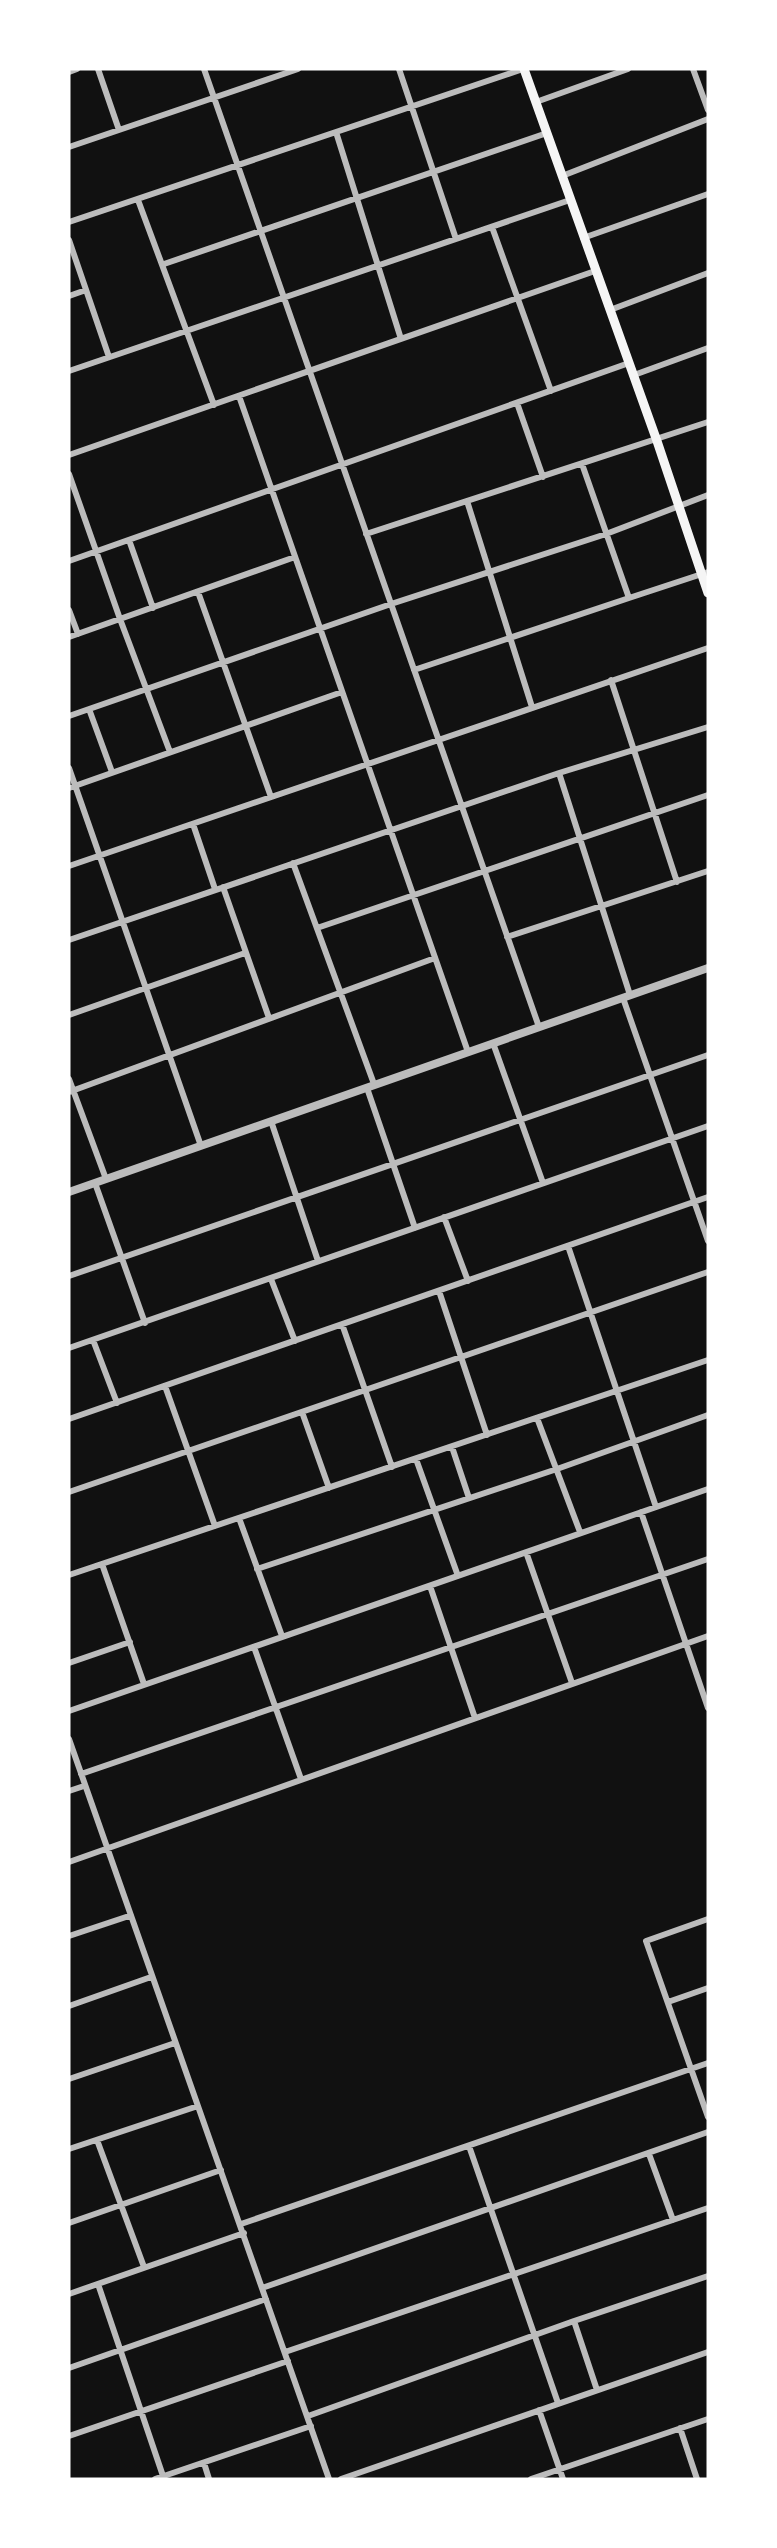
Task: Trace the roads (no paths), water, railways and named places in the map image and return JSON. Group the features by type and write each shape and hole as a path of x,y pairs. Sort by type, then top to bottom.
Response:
{"highway":[{"path":"524,69 705,574 708,593"}],"street":[{"path":"69,72 77,69"},
{"path":"98,69 119,130"},
{"path":"204,69 539,1028"},
{"path":"69,147 298,69"},
{"path":"399,69 456,239"},
{"path":"69,222 524,69"},
{"path":"536,102 628,69"},
{"path":"693,69 708,110"},
{"path":"562,176 708,120"},
{"path":"336,132 401,339"},
{"path":"164,264 548,133"},
{"path":"583,238 708,194"},
{"path":"138,200 164,264 185,331 214,405"},
{"path":"69,371 570,200"},
{"path":"492,227 551,391"},
{"path":"69,240 109,357"},
{"path":"69,455 596,271"},
{"path":"610,310 708,273"},
{"path":"69,296 86,290"},
{"path":"633,375 708,348"},
{"path":"69,561 629,363"},
{"path":"239,396 468,1052"},
{"path":"517,403 543,477"},
{"path":"366,534 657,441 708,422"},
{"path":"582,464 629,598"},
{"path":"69,474 120,620 170,752"},
{"path":"69,716 320,628 606,534 708,495"},
{"path":"467,501 532,707"},
{"path":"129,540 153,608"},
{"path":"69,637 296,557"},
{"path":"414,670 705,574"},
{"path":"198,592 271,797"},
{"path":"69,610 78,634"},
{"path":"69,866 708,648"},
{"path":"610,680 677,882"},
{"path":"72,787 342,692"},
{"path":"89,709 112,772"},
{"path":"69,940 559,773 708,727"},
{"path":"69,768 72,787 100,856 201,1146"},
{"path":"559,773 601,905 650,1076 708,1241"},
{"path":"317,928 708,795"},
{"path":"193,824 215,889"},
{"path":"293,863 341,992 393,1164 415,1228"},
{"path":"507,937 708,871"},
{"path":"223,887 245,954 270,1018"},
{"path":"69,1015 245,954"},
{"path":"71,1091 168,1053 435,958"},
{"path":"69,1192 708,968"},
{"path":"493,1043 543,1183"},
{"path":"69,1276 708,1055"},
{"path":"69,1079 71,1091 106,1179"},
{"path":"271,1121 318,1261"},
{"path":"69,1348 708,1126"},
{"path":"95,1183 145,1323"},
{"path":"69,1419 708,1197"},
{"path":"444,1217 468,1281"},
{"path":"568,1246 656,1507"},
{"path":"69,1492 708,1272"},
{"path":"271,1279 295,1341"},
{"path":"439,1291 463,1356 487,1435"},
{"path":"342,1324 392,1467"},
{"path":"93,1340 117,1403"},
{"path":"69,1575 708,1360"},
{"path":"165,1386 215,1526"},
{"path":"302,1412 329,1488"},
{"path":"258,1569 556,1469 708,1415"},
{"path":"537,1418 580,1533"},
{"path":"452,1446 469,1498"},
{"path":"416,1459 432,1509 458,1576"},
{"path":"69,1711 708,1489"},
{"path":"641,1512 708,1708"},
{"path":"239,1518 282,1636"},
{"path":"526,1552 572,1683"},
{"path":"81,1774 452,1649 708,1559"},
{"path":"102,1564 144,1684"},
{"path":"430,1586 475,1718"},
{"path":"69,1862 708,1636"},
{"path":"69,1663 130,1642"},
{"path":"254,1647 301,1779"},
{"path":"69,1739 129,1916 241,2224 329,2479"},
{"path":"69,1791 84,1786"},
{"path":"69,1936 129,1916"},
{"path":"708,1919 646,1941 708,2117"},
{"path":"69,2006 151,1977"},
{"path":"668,2002 708,1988"},
{"path":"69,2079 175,2043"},
{"path":"241,2224 708,2063"},
{"path":"69,2149 198,2106"},
{"path":"262,2288 491,2210 708,2132"},
{"path":"97,2140 144,2267"},
{"path":"469,2146 558,2403"},
{"path":"649,2154 673,2220"},
{"path":"69,2223 221,2170"},
{"path":"285,2352 514,2276 708,2208"},
{"path":"69,2294 244,2233"},
{"path":"308,2416 708,2276"},
{"path":"98,2284 163,2476"},
{"path":"69,2368 266,2299"},
{"path":"574,2321 597,2390"},
{"path":"341,2479 708,2352"},
{"path":"69,2436 288,2361"},
{"path":"539,2410 563,2479"},
{"path":"531,2479 708,2419"},
{"path":"155,2479 311,2426"},
{"path":"680,2428 697,2479"},
{"path":"204,2463 209,2479"}]}
